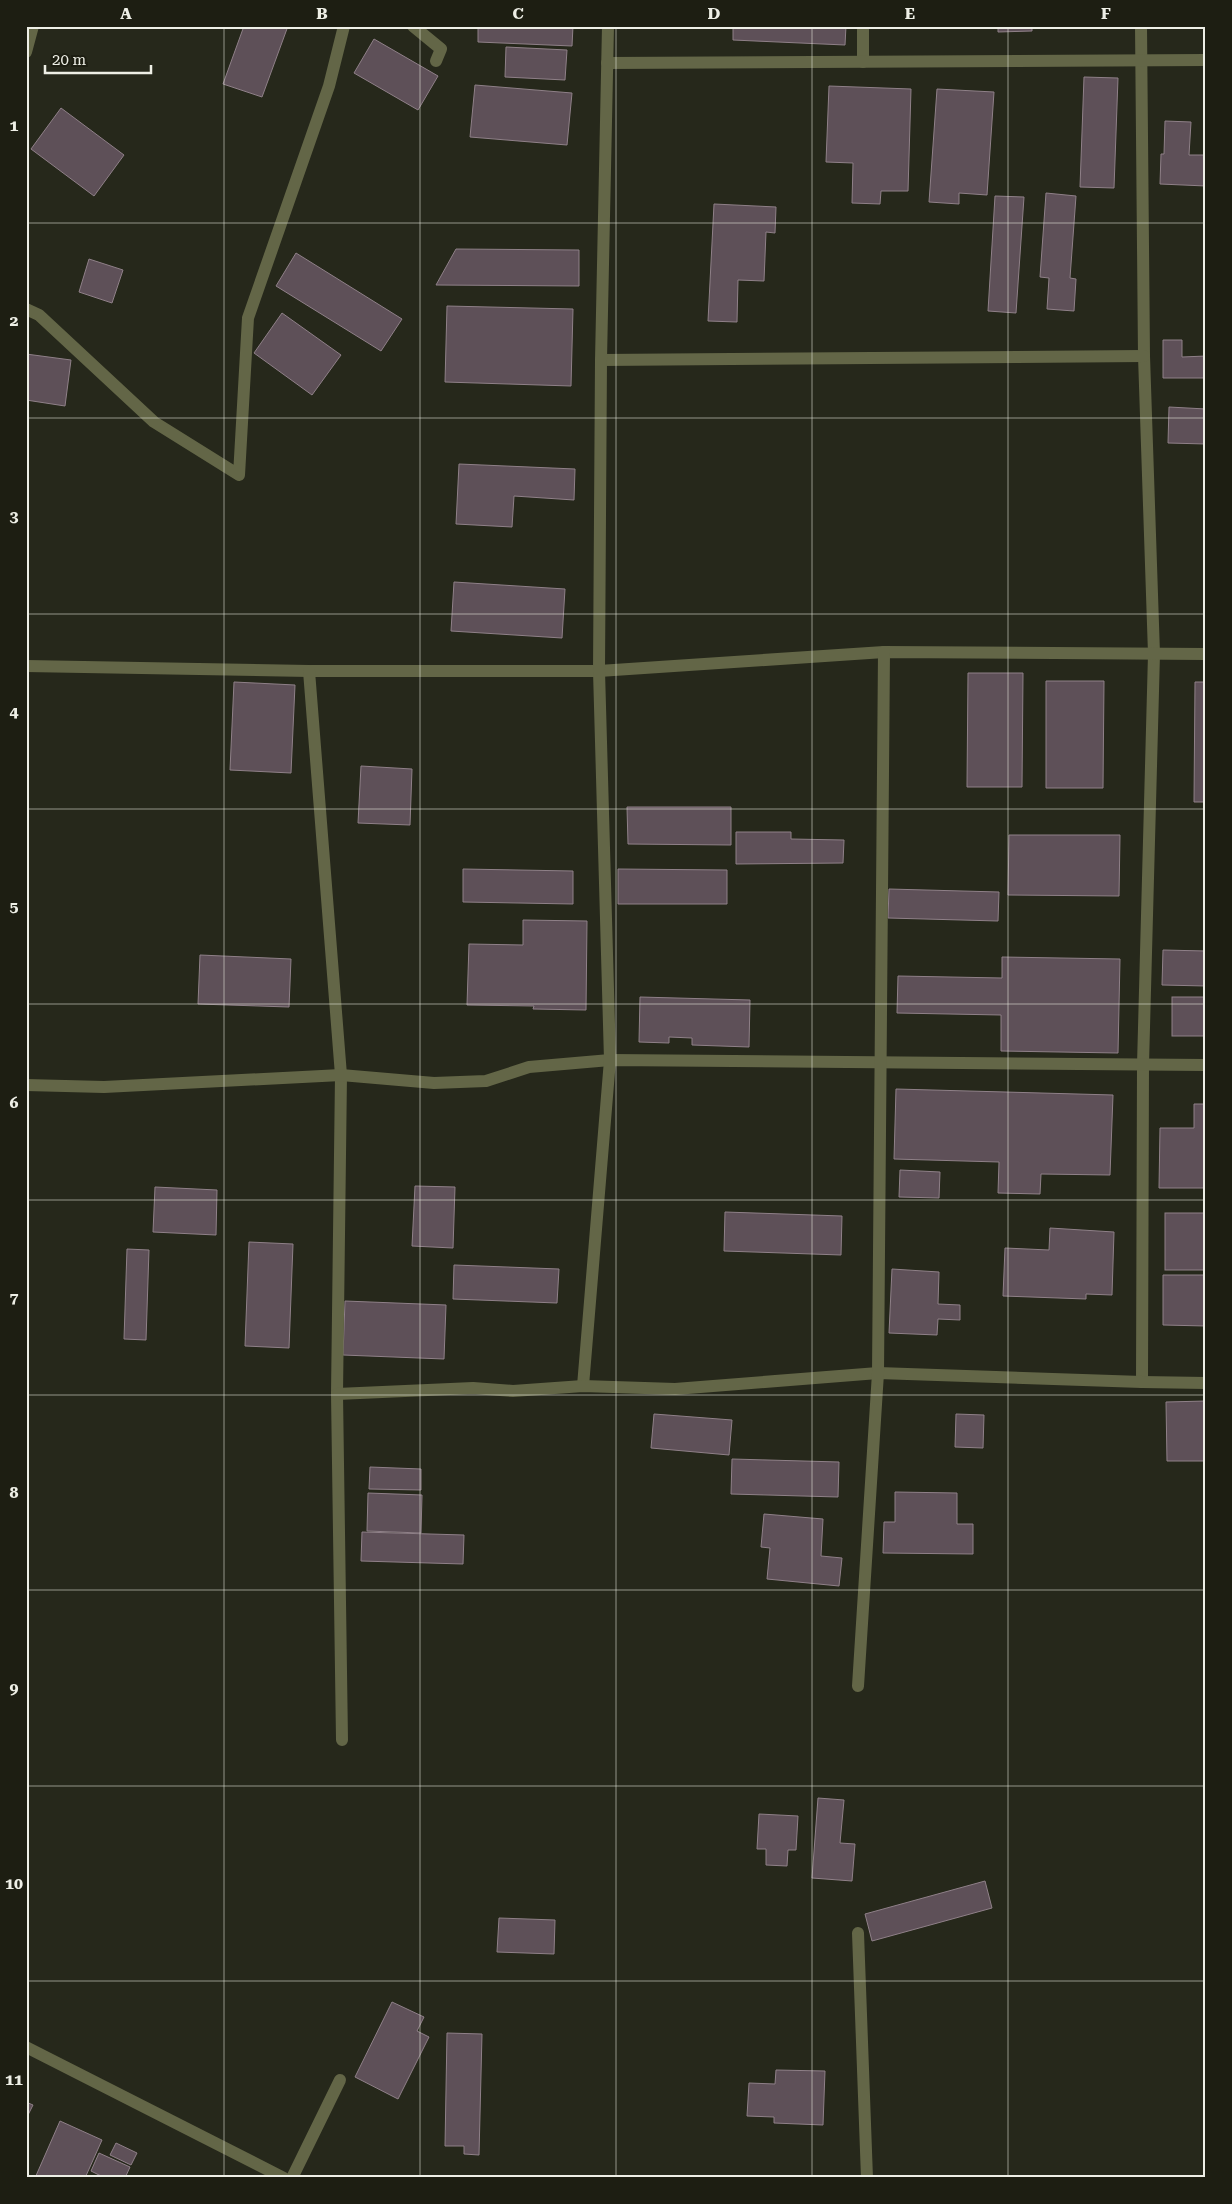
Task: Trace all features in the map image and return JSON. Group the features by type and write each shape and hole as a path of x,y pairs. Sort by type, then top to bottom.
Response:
{"street":[{"path":"26,52 33,26"},
{"path":"26,309 39,316 154,422 239,475 248,318 330,86 344,26"},
{"path":"413,26 441,49 436,61"},
{"path":"583,1386 610,1060 599,671 600,360 608,26"},
{"path":"863,26 863,62"},
{"path":"1141,26 1144,356 1154,654 1144,1065 1142,1382"},
{"path":"607,63 1206,60"},
{"path":"600,360 1144,356"},
{"path":"858,1686 878,1373 884,652"},
{"path":"26,666 308,671 599,671 884,652 1206,654"},
{"path":"308,671 341,1075 337,1394 342,1740"},
{"path":"26,1085 104,1087 341,1075 434,1083 486,1081 529,1067 610,1060 1206,1065"},
{"path":"337,1394 473,1388 513,1391 583,1386 675,1389 878,1373 1206,1383"},
{"path":"858,1934 867,2178"},
{"path":"26,2047 284,2178"},
{"path":"292,2178 340,2080"}],"building":[{"path":"244,26 288,26 262,97 223,84"},
{"path":"478,26 573,26 572,46 478,42"},
{"path":"733,26 846,26 845,45 733,40"},
{"path":"998,26 1032,26 1032,31 998,32"},
{"path":"374,39 438,76 418,110 354,73"},
{"path":"506,47 567,50 565,80 505,77"},
{"path":"1084,77 1118,78 1114,188 1080,187"},
{"path":"475,85 572,93 567,145 470,137"},
{"path":"829,86 911,89 908,191 881,191 880,204 852,203 853,163 826,162"},
{"path":"937,89 994,92 987,195 959,193 959,204 929,202"},
{"path":"61,108 124,155 94,196 31,149"},
{"path":"1165,121 1191,122 1189,155 1206,155 1206,186 1160,184 1161,154 1164,154"},
{"path":"1046,193 1076,196 1070,278 1076,279 1074,311 1047,309 1049,278 1040,277"},
{"path":"995,196 1024,197 1016,313 988,311"},
{"path":"714,204 776,207 775,233 766,232 764,281 738,280 737,322 708,321"},
{"path":"456,249 579,250 579,286 436,285"},
{"path":"296,253 402,319 381,351 276,286"},
{"path":"89,259 123,270 112,303 79,292"},
{"path":"447,306 573,309 571,386 445,382"},
{"path":"282,313 341,355 312,395 254,353"},
{"path":"1163,340 1182,340 1182,357 1206,356 1206,378 1163,378"},
{"path":"26,354 71,360 65,406 26,400"},
{"path":"1169,407 1206,409 1206,444 1168,443"},
{"path":"459,464 575,469 574,500 514,496 512,527 456,524"},
{"path":"454,582 565,589 562,638 451,631"},
{"path":"968,673 1023,673 1022,787 967,787"},
{"path":"1046,681 1104,681 1103,788 1046,788"},
{"path":"234,682 295,685 291,773 230,770"},
{"path":"1195,682 1206,682 1206,802 1194,802"},
{"path":"361,766 412,769 410,825 358,823"},
{"path":"627,807 731,807 731,845 628,844"},
{"path":"736,832 791,832 791,839 844,840 843,863 736,864"},
{"path":"1009,835 1120,835 1119,896 1008,895"},
{"path":"463,869 573,871 573,904 463,902"},
{"path":"618,869 727,870 727,904 618,904"},
{"path":"889,889 999,892 998,921 888,918"},
{"path":"523,920 587,921 586,1010 533,1009 534,1006 467,1005 469,944 523,945"},
{"path":"1163,950 1206,951 1206,986 1162,985"},
{"path":"200,955 291,959 289,1007 198,1004"},
{"path":"1002,957 1120,959 1118,1053 1001,1051 1001,1015 897,1013 898,976 1002,978"},
{"path":"640,997 750,1000 749,1047 692,1045 692,1038 669,1037 669,1043 639,1042"},
{"path":"1172,997 1206,997 1206,1036 1172,1036"},
{"path":"896,1089 1113,1095 1110,1175 1041,1174 1040,1194 998,1193 999,1162 894,1159"},
{"path":"1194,1104 1206,1104 1206,1188 1159,1188 1160,1128 1194,1128"},
{"path":"900,1170 940,1172 939,1198 899,1197"},
{"path":"415,1186 455,1187 453,1248 412,1246"},
{"path":"155,1187 217,1190 216,1235 153,1232"},
{"path":"725,1212 842,1216 841,1255 724,1251"},
{"path":"1165,1213 1206,1213 1206,1270 1165,1270"},
{"path":"1050,1228 1114,1232 1112,1295 1086,1294 1086,1299 1003,1296 1005,1248 1049,1250"},
{"path":"249,1242 293,1244 289,1348 245,1346"},
{"path":"127,1249 149,1250 146,1340 124,1339"},
{"path":"454,1265 559,1269 557,1303 453,1299"},
{"path":"892,1269 939,1272 938,1304 960,1305 960,1320 938,1319 937,1335 889,1333"},
{"path":"1163,1275 1206,1275 1206,1326 1163,1325"},
{"path":"345,1301 446,1305 444,1359 343,1355"},
{"path":"1206,1401 1206,1461 1167,1461 1166,1402"},
{"path":"654,1414 732,1420 729,1455 651,1448"},
{"path":"956,1414 984,1415 983,1448 955,1447"},
{"path":"732,1459 839,1462 838,1497 731,1494"},
{"path":"370,1467 421,1469 421,1490 369,1489"},
{"path":"895,1492 957,1493 957,1524 973,1524 973,1554 883,1553 884,1522 895,1522"},
{"path":"368,1493 422,1495 421,1533 367,1531"},
{"path":"764,1514 823,1519 821,1556 842,1558 839,1586 767,1579 770,1548 761,1547"},
{"path":"362,1532 464,1535 463,1564 361,1561"},
{"path":"818,1798 844,1800 840,1843 855,1844 852,1881 812,1878"},
{"path":"759,1814 798,1816 796,1850 788,1850 787,1866 766,1865 766,1849 757,1849"},
{"path":"985,1881 992,1908 872,1941 865,1914"},
{"path":"499,1918 555,1920 554,1954 497,1952"},
{"path":"392,2002 424,2017 417,2031 429,2037 398,2099 355,2077"},
{"path":"447,2033 482,2034 479,2155 464,2154 464,2146 445,2146"},
{"path":"776,2070 825,2071 823,2125 774,2123 774,2117 747,2116 749,2083 775,2084"},
{"path":"26,2102 33,2105 26,2119"},
{"path":"60,2121 102,2140 85,2178 35,2178"},
{"path":"116,2143 137,2153 131,2165 110,2155"},
{"path":"99,2153 130,2167 125,2178 105,2178 91,2171"}]}
